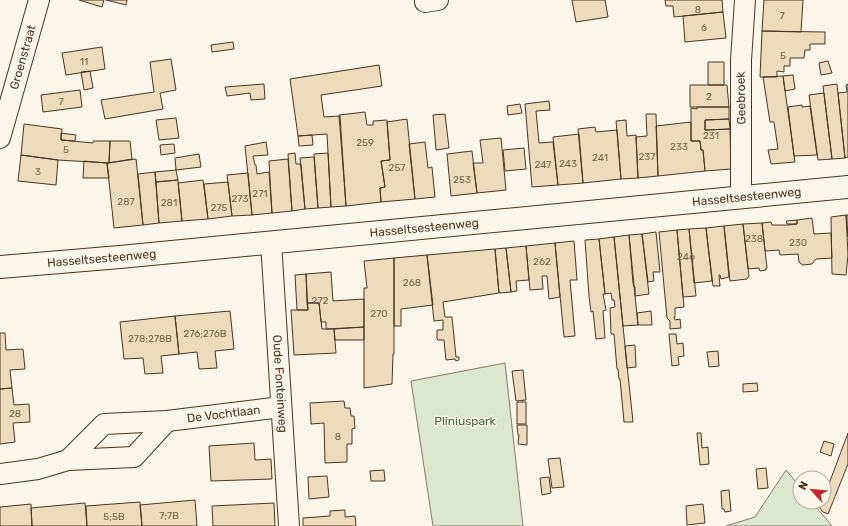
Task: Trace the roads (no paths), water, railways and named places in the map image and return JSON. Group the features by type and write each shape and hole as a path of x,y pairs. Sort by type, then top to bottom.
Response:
{"main road":[{"name":"Hasseltsesteenweg","path":"0,267 848,187"}],"street":[{"name":"Groenstraat","path":"0,138 39,0"},
{"name":"Geebroek","path":"741,197 740,60 745,0"},
{"name":"Oude Fonteinweg","path":"271,242 280,407 289,526"},
{"name":"De Vochtlaan","path":"68,460 104,424 167,421 280,407"},
{"name":"De Vochtlaan","path":"0,474 38,469 68,460 134,457 167,421"}],"park label":[{"name":"Pliniuspark","path":"465,421"}]}
